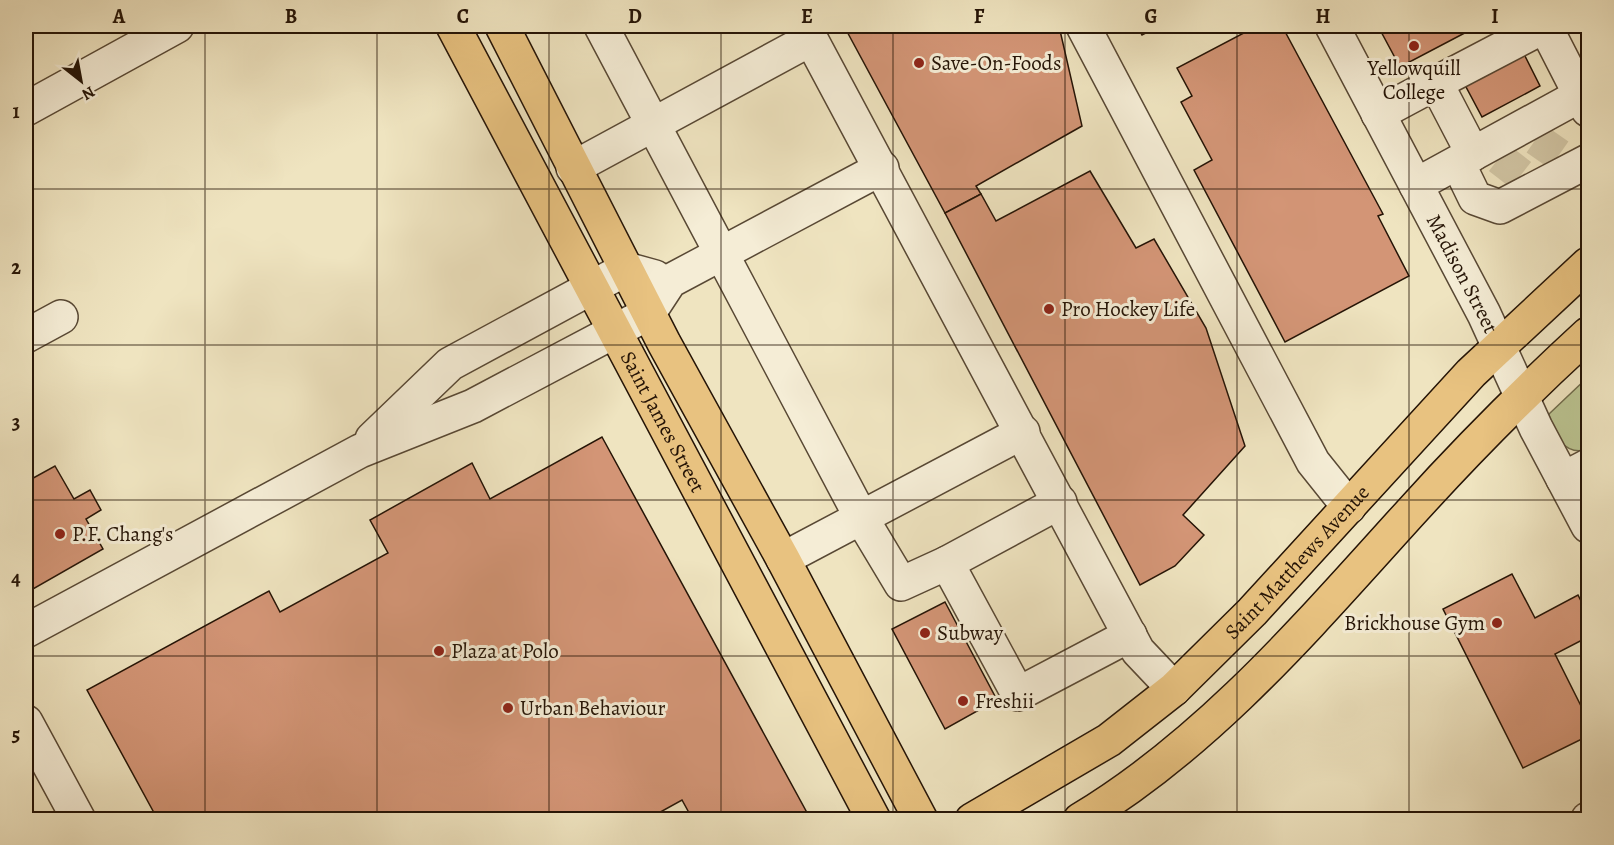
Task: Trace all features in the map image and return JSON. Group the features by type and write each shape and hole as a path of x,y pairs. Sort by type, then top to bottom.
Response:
{"main road":[{"name":"Saint James Street","path":"453,26 874,819"},
{"name":"Saint James Street","path":"502,26 649,313 921,819"},
{"name":"Saint Matthews Avenue","path":"972,819 1109,740 1174,689 1251,612 1498,346 1588,264"},
{"path":"1080,819 1137,782 1244,692 1460,458 1588,334"}],"street":[{"path":"26,109 177,26"},
{"path":"601,26 862,519 901,584 947,563 1060,502"},
{"path":"1083,26 1313,462 1349,507"},
{"name":"Madison Street","path":"1332,26 1416,185 1498,346 1521,397 1576,472 1588,526"},
{"path":"1378,114 1545,26 1586,99 1556,150 1416,185"},
{"path":"573,168 653,124 807,32 882,168 1138,651 1174,689"},
{"path":"1436,83 1495,164"},
{"path":"1495,164 1556,150"},
{"path":"26,631 360,451 473,406 649,313 670,281 882,168"},
{"path":"360,451 450,364 626,269 670,281"},
{"path":"26,336 61,317"},
{"path":"783,559 1023,432"},
{"path":"947,563 1018,694 1130,635"},
{"path":"26,722 79,819"}],"green space":[{"path":"1588,377 1588,449 1573,450 1566,447 1556,436 1549,414"}],"building":[{"path":"844,26 1059,26 1082,126 976,186 981,194 945,213"},
{"path":"1137,26 1159,26 1142,35"},
{"path":"1257,26 1282,26 1383,214 1378,216 1409,276 1285,342 1194,170 1212,160 1181,102 1192,96 1177,68"},
{"name":"Yellowquill College","path":"1378,26 1478,26 1400,67"},
{"path":"1524,54 1540,86 1482,117 1465,85"},
{"path":"1090,171 1136,248 1154,239 1206,328 1245,446 1183,515 1204,535 1175,566 1140,585 945,213 981,194 996,221"},
{"name":"Plaza at Polo","path":"602,437 811,820 693,820 682,800 646,820 158,820 87,690 269,591 280,612 388,553 370,520 472,463 490,499"},
{"name":"P.F. Chang's","path":"55,466 74,499 90,490 101,510 86,519 103,549 26,593 26,482"},
{"path":"1512,574 1535,618 1578,595 1588,615 1588,637 1555,654 1588,720 1588,736 1523,768 1443,609"},
{"path":"945,602 997,700 945,729 892,629"}],"tunnel":[{"path":"1536,139 1559,155"},
{"path":"1499,158 1521,175"}],"place":[{"name":"Yellowquill College","path":"1414,46"},
{"name":"Save-On-Foods","path":"919,63"},
{"name":"Pro Hockey Life","path":"1049,309"},
{"name":"P.F. Chang's","path":"60,534"},
{"name":"Brickhouse Gym","path":"1497,623"},
{"name":"Subway","path":"925,633"},
{"name":"Plaza at Polo","path":"439,651"},
{"name":"Freshii","path":"963,701"},
{"name":"Urban Behaviour","path":"508,708"}]}
